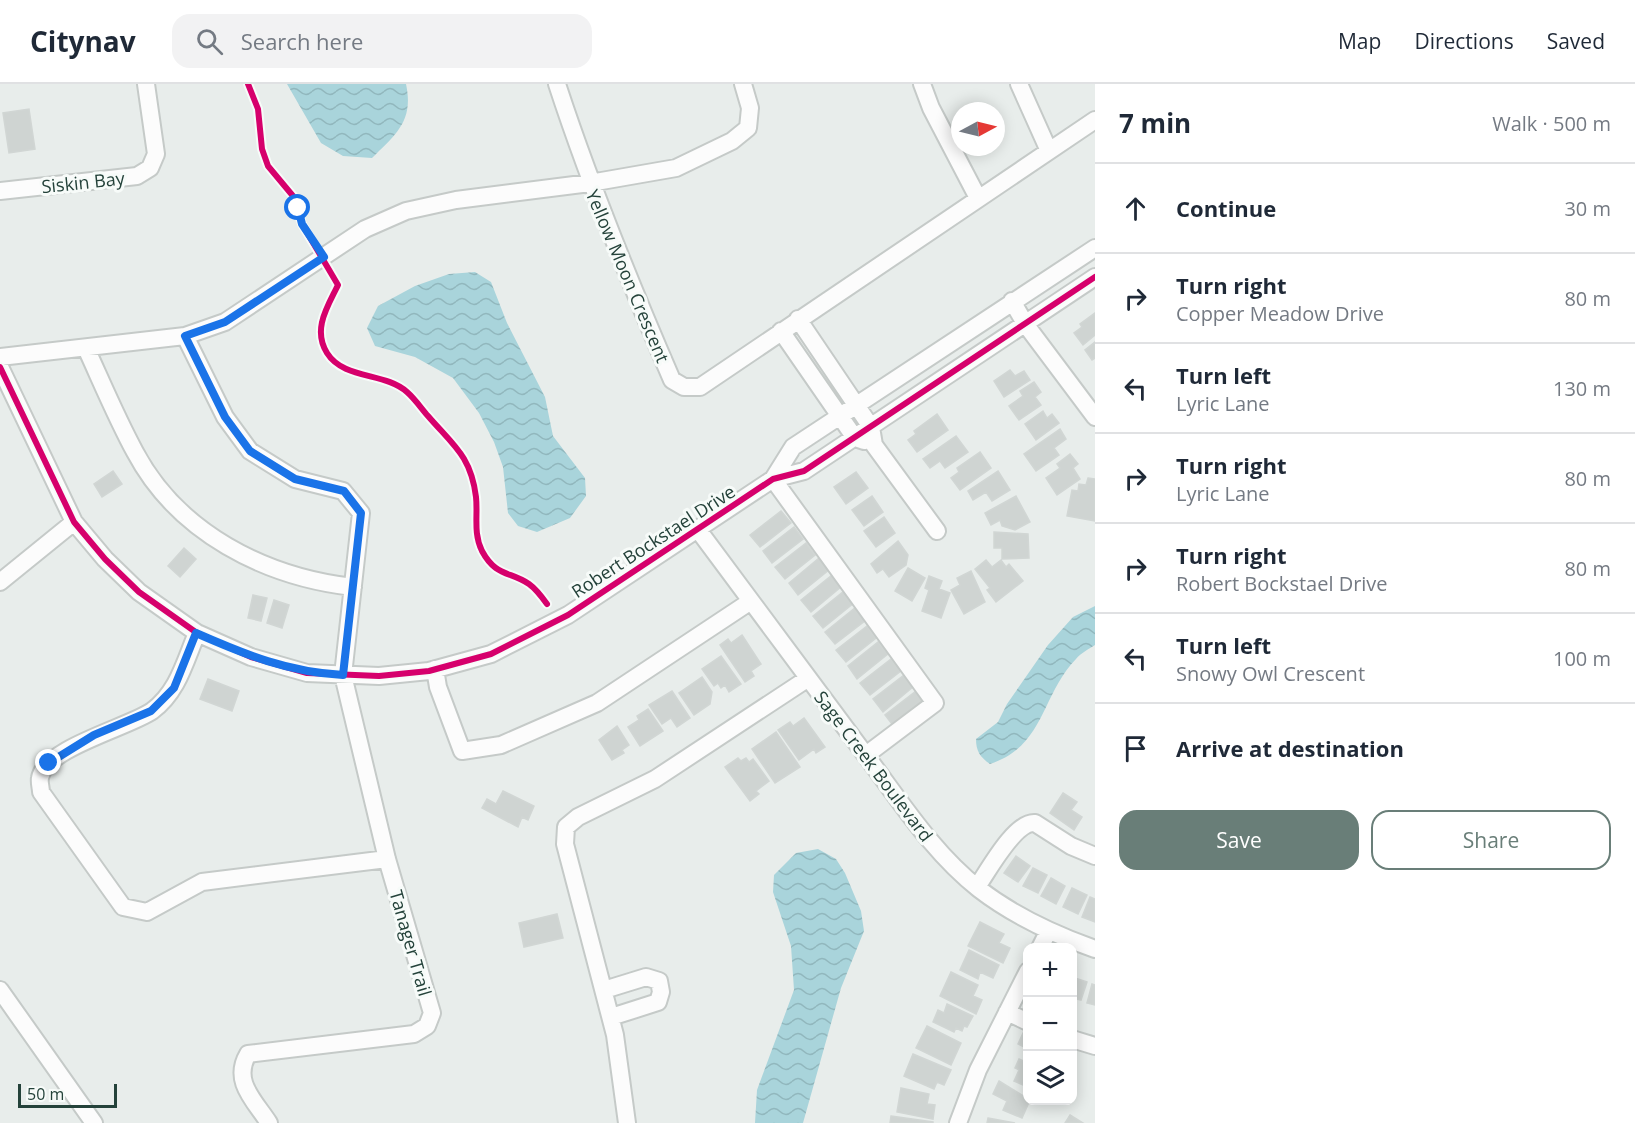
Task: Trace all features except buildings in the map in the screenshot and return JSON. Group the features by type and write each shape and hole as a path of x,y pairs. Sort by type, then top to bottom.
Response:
{"street":[{"name":"Siskin Bay","path":"0,191 137,176 150,168 156,154 146,84"},
{"name":"Yellow Moon Crescent","path":"557,84 590,183 672,380 684,387 700,387 1095,120"},
{"path":"0,357 185,336 225,322 365,229 406,211 456,200 590,183 676,168 732,141 748,128 750,108 743,84"},
{"path":"922,84 931,108 978,198"},
{"path":"1019,84 1049,151"},
{"name":"Robert Bockstael Drive","path":"773,479 794,447 1095,248"},
{"name":"Robert Bockstael Drive","path":"0,367 74,522 105,559 139,592 196,633 250,657 307,673 379,676 435,669 491,654 531,636 699,531 773,479 804,471 1095,277"},
{"path":"1012,301 1026,325 1095,417"},
{"path":"798,319 872,427 874,445 937,531"},
{"path":"781,331 855,438 874,445"},
{"name":"Tanager Trail","path":"185,336 225,417 250,451 295,479 344,491 361,513 343,675 387,859 432,1013 427,1026 414,1034 248,1054 241,1065 241,1078 269,1123"},
{"path":"86,348 135,454 177,508 229,548 260,564 294,576 353,587"},
{"path":"773,479 935,703 866,755"},
{"path":"0,582 74,522"},
{"name":"Sage Creek Boulevard","path":"699,531 807,679 930,841 977,887 1048,932 1095,949"},
{"path":"435,669 438,687 462,751 501,745 597,703 751,602"},
{"path":"196,633 174,688 151,711 94,735 49,763 40,777 41,792 123,907 147,912 202,882 387,859"},
{"path":"627,1123 611,1017 565,844 566,827 578,817 656,779 807,679"},
{"path":"977,887 1018,829 1028,823 1035,823 1071,846 1095,856"},
{"path":"1042,943 1048,932"},
{"path":"604,990 646,977 659,981 661,992 658,1002 611,1017"},
{"path":"958,1123 978,1070 1023,981"},
{"path":"0,990 94,1123"},
{"path":"1007,1012 1023,1020"},
{"path":"1077,1041 1095,1046"}],"water":[{"path":"287,84 406,84 408,97 405,117 395,134 372,158 343,156 321,143"},
{"path":"475,272 491,282 507,323 545,397 553,436 585,478 586,496 570,518 537,532 518,526 508,513 503,467 494,442 479,413 453,378 415,357 375,346 367,328 378,306 415,286 449,274"},
{"path":"1095,606 1095,645 1078,657 1065,673 1032,732 1022,745 1008,756 990,764 979,753 976,739 998,722 1007,704 1048,645 1073,617"},
{"path":"818,849 836,859 845,873 861,911 864,931 841,988 803,1123 755,1123 757,1090 794,990 791,946 773,892 774,875 796,853"}],"cycle path":[{"path":"248,84 258,109 262,149 268,166 293,196 302,224 338,285 326,309 321,326 321,335 327,353 334,362 344,368 388,381 407,392 453,444 465,461 474,483 476,524 482,551 498,569 529,584 547,604"},
{"path":"0,367 74,522 105,559 139,592 197,633 251,657 307,673 379,676 429,671 491,654 568,615 773,479 804,471 1095,277"}],"route":[{"path":"49,763 94,735 151,711 174,688 196,633 250,657 307,673 343,675 361,513 344,491 295,479 250,451 225,417 185,336 225,322 324,257 302,224 298,208"}]}
